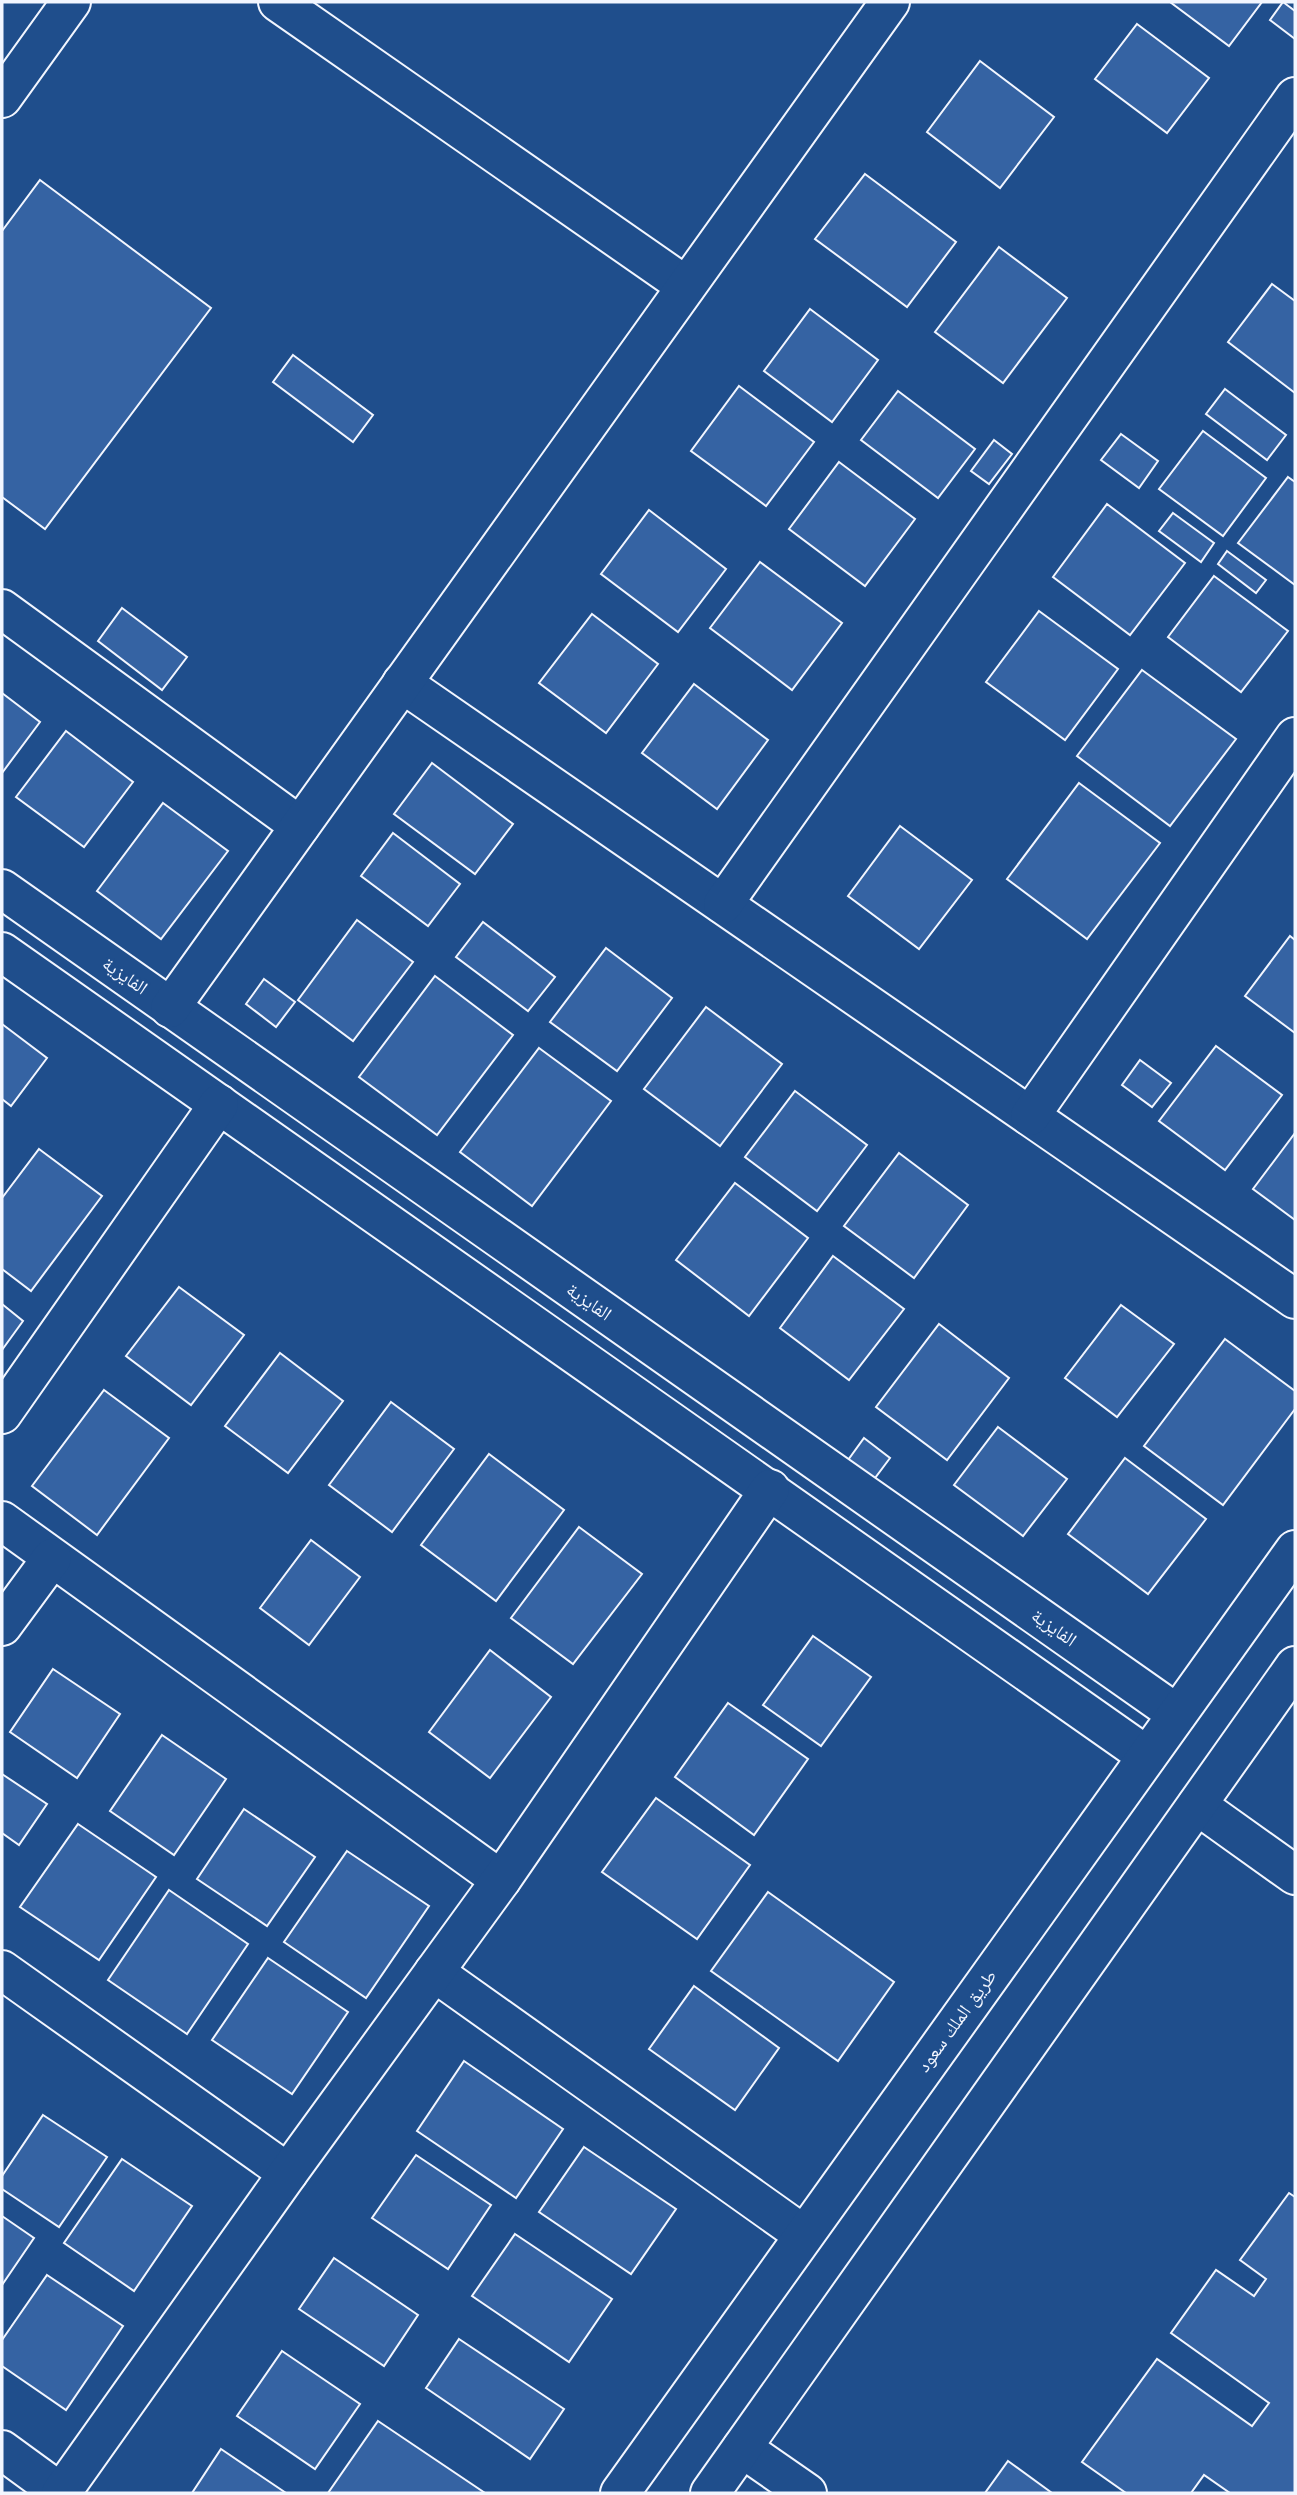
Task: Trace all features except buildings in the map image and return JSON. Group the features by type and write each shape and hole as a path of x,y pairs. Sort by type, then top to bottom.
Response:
{"street":[{"path":"2,98 71,2"},
{"path":"278,2 687,286"},
{"path":"170,1007 890,2"},
{"path":"723,904 1295,97"},
{"path":"2,609 300,826"},
{"path":"402,683 1295,1299"},
{"path":"1030,1116 1295,737"},
{"name":"الفايزية","path":"2,890 1177,1714"},
{"path":"2,952 1147,1756"},
{"path":"2,1415 219,1104"},
{"path":"2,2451 61,2493 500,1880 770,1489"},
{"path":"2,1521 500,1880"},
{"name":"طريق الملك سعود","path":"620,2493 1295,1550"},
{"path":"2,1626 52,1558"},
{"path":"710,2493 1295,1666"},
{"path":"1197,1805 1295,1875"},
{"path":"2,1970 288,2173"},
{"path":"434,1972 804,2235"},
{"path":"742,2448 807,2493"}]}
